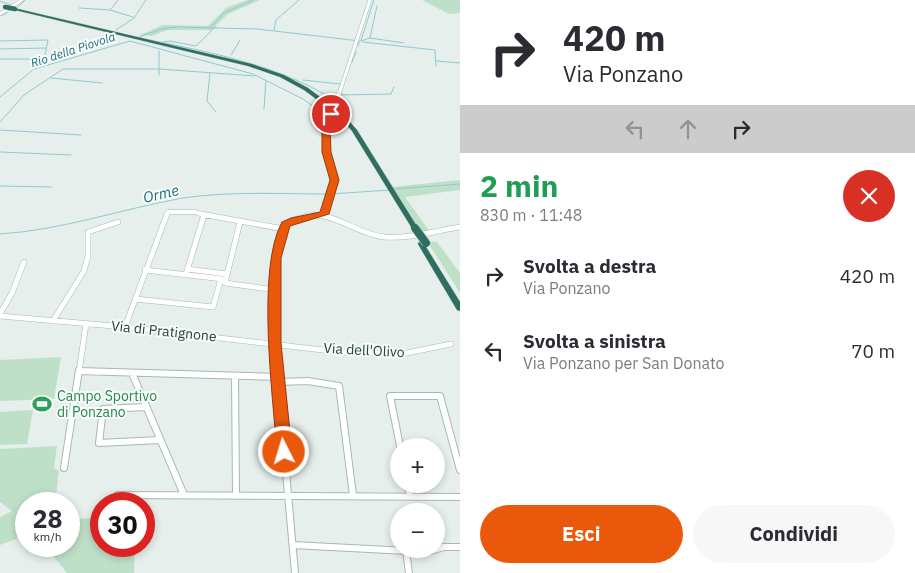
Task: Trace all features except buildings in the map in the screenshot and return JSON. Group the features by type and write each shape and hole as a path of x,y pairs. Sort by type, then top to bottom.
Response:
{"highway":[{"path":"2,7 234,63 286,81 317,99 350,130 423,244 460,308"},
{"path":"423,244 460,298"}],"street":[{"path":"0,14 22,0"},
{"path":"335,105 358,41 370,0"},
{"path":"324,214 334,180 326,152 326,133 331,114"},
{"path":"125,327 166,214 171,211 195,212 284,229"},
{"path":"295,573 275,343 276,258 284,229 286,225 294,220 324,214 344,221 365,232 385,237 460,227"},
{"path":"186,272 204,215"},
{"path":"54,321 84,271 88,256 88,232 118,222"},
{"path":"135,299 213,307 225,279 240,222"},
{"name":"Via di Pratignone","path":"24,262 12,293 0,315 275,343"},
{"path":"145,270 186,272 275,290"},
{"path":"64,468 86,324"},
{"name":"Via dell'Olivo","path":"275,343 340,352 402,354 451,344"},
{"path":"79,371 235,376 308,381 339,386 353,495"},
{"path":"132,373 184,494"},
{"path":"235,376 236,494"},
{"path":"398,438 390,396 440,396 460,470"},
{"path":"146,407 103,409 99,443 160,440"},
{"path":"155,494 288,494 460,497"},
{"path":"293,545 390,549"},
{"path":"445,547 460,547"},
{"path":"407,558 409,573"}],"green space":[{"path":"248,0 260,0 228,14 216,25 217,28 212,30 167,30 152,36 140,35 163,25 208,26 227,7"},
{"path":"422,0 460,0 460,13 449,14"},
{"path":"460,180 460,190 405,197 430,232 422,234 392,187"},
{"path":"427,241 437,242 460,273 460,293"},
{"path":"61,357 54,399 0,401 0,360"},
{"path":"33,410 27,444 0,445 0,412"},
{"path":"57,446 54,468 59,471 56,492 15,492 15,539 0,545 0,517 12,511 0,502 0,449"},
{"path":"90,518 90,557 135,557 134,573 67,573 54,557 80,557 80,519"}],"waterway":[{"path":"18,7 25,0"},
{"path":"111,9 118,0"},
{"path":"116,30 134,18 146,0"},
{"name":"Rio della Piovola","path":"211,27 224,13 253,0"},
{"path":"274,30 276,20 299,0"},
{"path":"361,40 374,0"},
{"path":"0,1 11,5"},
{"path":"370,38 377,6"},
{"path":"79,8 110,10 133,17"},
{"path":"0,16 7,13"},
{"path":"139,37 161,29 176,27 257,29 360,41"},
{"path":"163,42 170,41 196,46 213,29"},
{"path":"140,38 240,60 287,76 333,99"},
{"path":"361,41 370,38"},
{"path":"370,38 404,43"},
{"path":"0,41 48,40 45,55 37,68"},
{"path":"231,55 240,40"},
{"name":"Rio della Piovola","path":"0,97 34,69 130,41 253,74 266,80"},
{"path":"358,46 359,42"},
{"path":"363,42 435,50 436,66"},
{"path":"0,49 46,48"},
{"path":"159,51 159,69"},
{"path":"352,62 356,52"},
{"path":"0,59 42,59"},
{"path":"436,61 460,63"},
{"path":"0,122 24,95 63,69 159,69"},
{"path":"159,69 255,76"},
{"path":"159,69 159,75"},
{"path":"210,73 207,101 216,112"},
{"path":"51,78 102,83"},
{"path":"264,109 266,80"},
{"path":"266,80 303,99 327,116"},
{"path":"303,80 340,84"},
{"path":"340,95 391,94 394,87"},
{"path":"0,130 81,135"},
{"path":"0,152 71,155"},
{"name":"Orme","path":"394,189 460,184"},
{"path":"0,186 52,187"},
{"name":"Orme","path":"331,194 390,190"},
{"name":"Orme","path":"0,234 69,224 183,198 237,194 328,194"}],"place":[{"name":"Campo Sportivo di Ponzano","path":"42,404"}],"route":[{"path":"284,452 275,343 276,258 282,233 286,225 294,220 324,214 334,180 326,152 326,127 331,114"}]}
